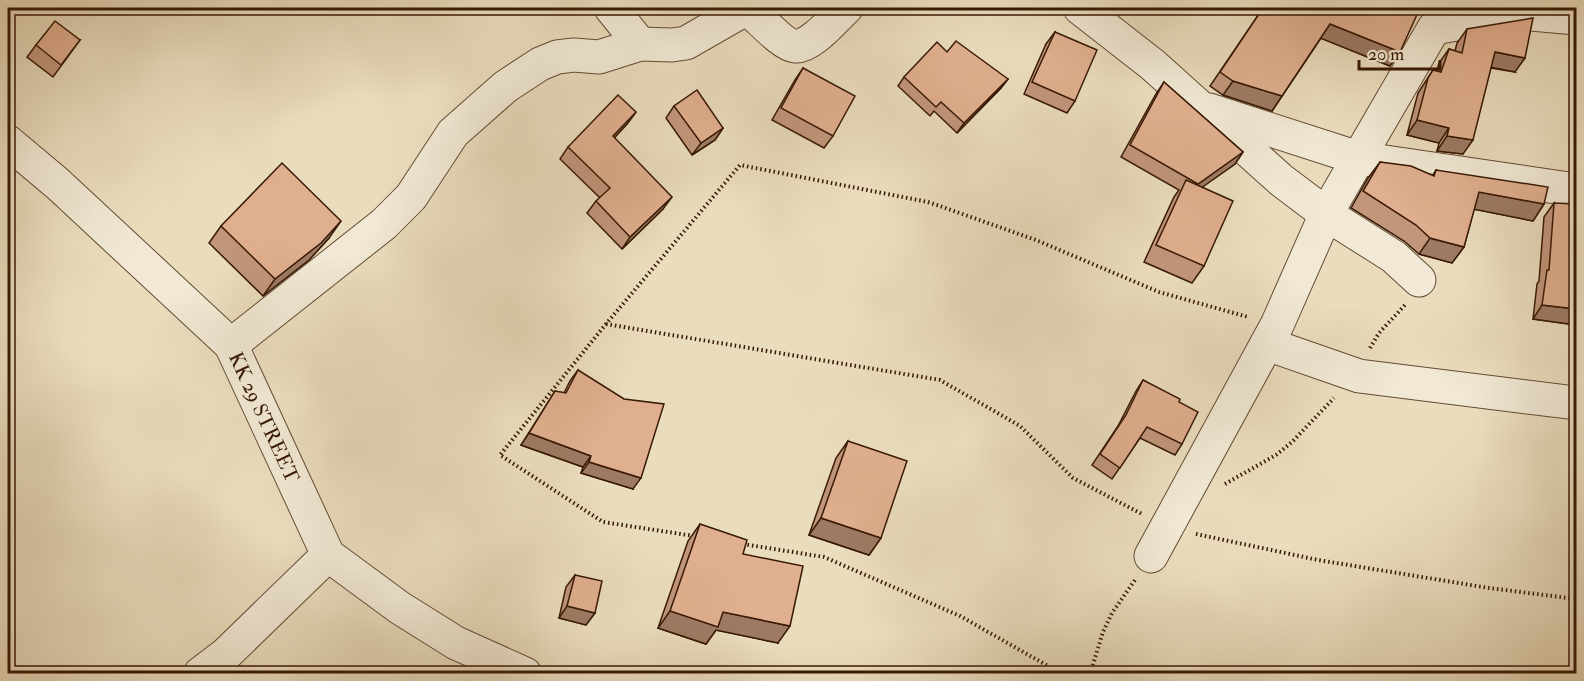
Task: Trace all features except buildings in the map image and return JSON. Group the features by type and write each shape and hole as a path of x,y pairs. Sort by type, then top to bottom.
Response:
{"street":[{"path":"611,8 640,44"},
{"path":"231,345 384,224 411,197 453,133 505,87 540,64 557,57 574,55 599,57 640,44 686,43 746,10 784,41 795,46 807,44 846,8"},
{"path":"1080,8 1153,65 1281,180 1326,214 1394,257 1419,280"},
{"path":"1151,556 1272,334 1326,214 1434,28 1520,13 1576,18"},
{"path":"1199,107 1358,158 1576,189"},
{"name":"KK 29 STREET","path":"8,142 58,184 231,345 328,555 400,608 456,643 525,674"},
{"path":"1272,334 1359,376 1576,403"},
{"path":"200,674 225,655 328,555"}],"path":[{"path":"696,537 603,522 500,455 606,324 740,165 928,202 1036,240 1159,292 1272,334"},
{"path":"1218,488 1266,461 1292,442 1345,387 1359,376 1378,333 1416,294 1420,286 1419,280"},
{"path":"606,324 940,380 1020,426 1073,478 1150,518"},
{"path":"1192,533 1318,560 1489,588 1576,599"},
{"path":"743,544 824,557 960,616 1062,674"},
{"path":"1090,674 1103,632 1112,613 1151,556"}]}
